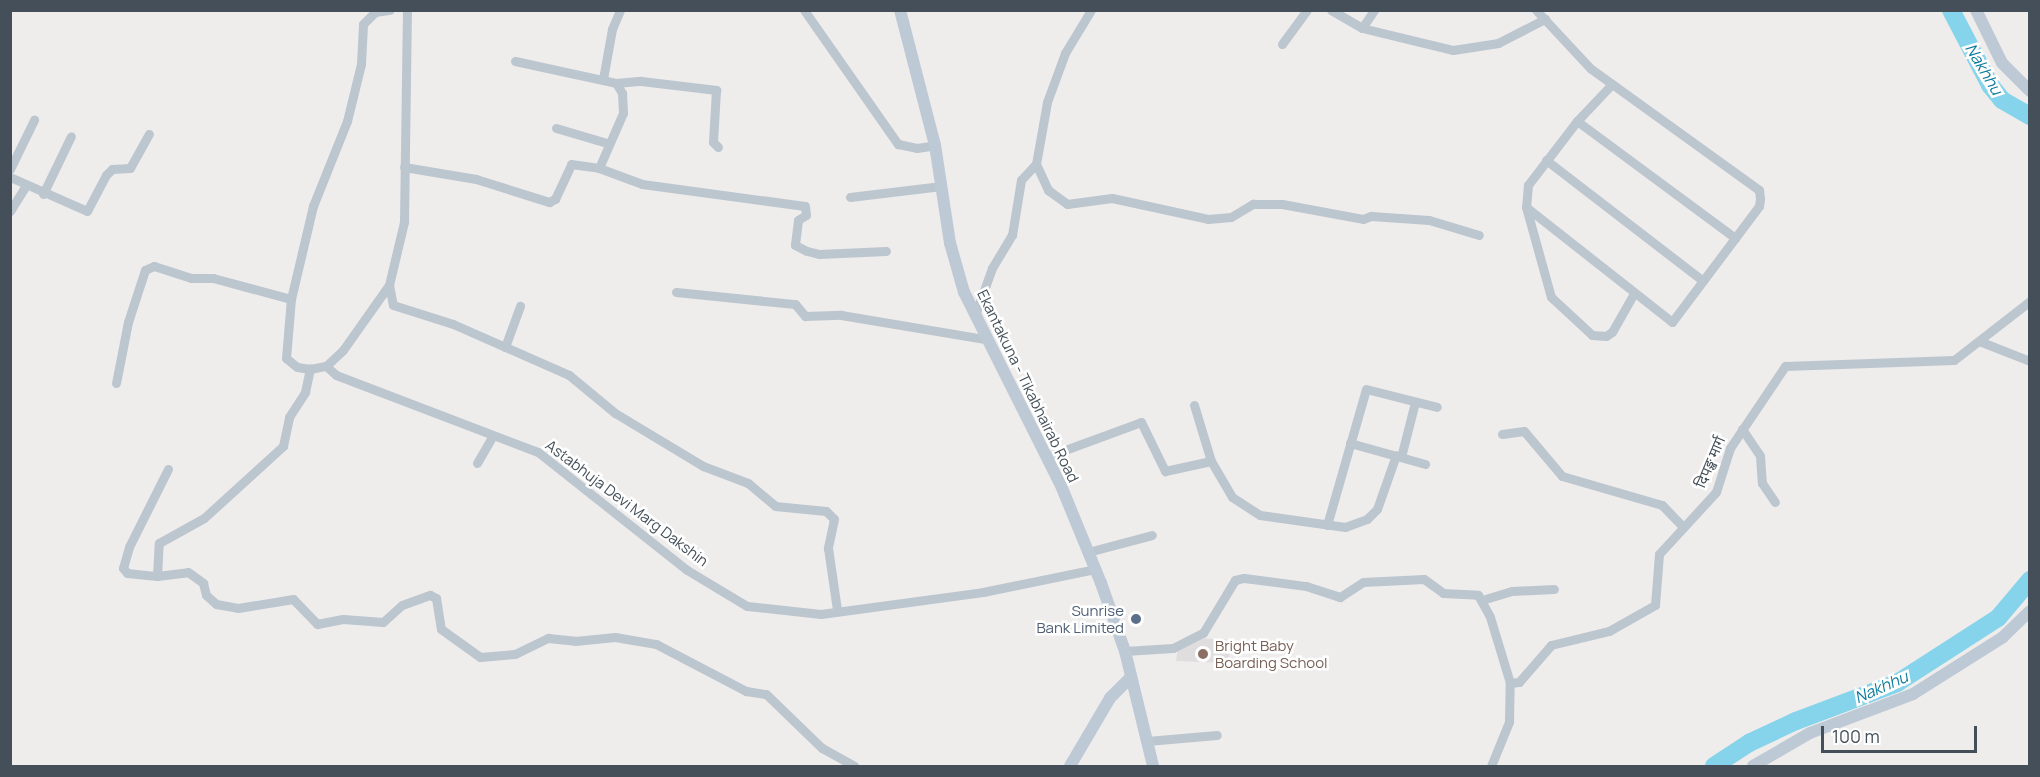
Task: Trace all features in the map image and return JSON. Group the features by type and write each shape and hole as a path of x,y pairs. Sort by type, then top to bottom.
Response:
{"main road":[{"name":"Ekantakuna - Tikabhairab Road","path":"900,10 935,145 950,243 985,339 1046,457 1095,569 1125,651 1153,766"},
{"path":"1976,10 2002,63 2030,91"},
{"path":"1753,766 1810,733 1913,694 2003,637 2030,611"},
{"path":"1070,766 1110,698 1131,677"}],"street":[{"path":"390,10 375,12 363,24 361,64 347,121 313,206 291,299 286,358 297,367 310,369 326,366 343,351 389,285 404,222 406,11 400,10"},
{"path":"603,80 612,29 620,10"},
{"path":"804,10 898,144 917,148 935,145"},
{"path":"975,315 987,288 992,268 1012,236 1021,180 1036,164 1047,102 1061,63 1091,10"},
{"path":"1282,44 1307,10"},
{"path":"1331,10 1362,28 1453,50 1498,43 1545,19"},
{"path":"1362,28 1374,10"},
{"path":"1526,207 1633,295 1672,322 1759,206 1759,190 1591,69 1536,10"},
{"path":"515,61 616,82 641,81 716,90 713,142 718,147"},
{"path":"599,168 624,103 616,82"},
{"path":"1612,84 1577,121 1546,160 1525,192 1526,207 1551,297 1592,335 1606,336 1612,332 1633,295"},
{"path":"10,169 34,120"},
{"path":"1577,121 1735,238"},
{"path":"556,128 607,143"},
{"path":"10,177 43,194 87,211 106,175 112,169 130,168 149,134"},
{"path":"43,194 71,136"},
{"path":"1546,160 1703,281"},
{"path":"404,167 476,179 549,202 555,199 571,164 599,168 642,184 805,206 807,212 798,220 795,245 807,251 819,254 885,250"},
{"path":"1036,164 1048,190 1067,204 1112,198 1208,219 1231,217 1253,204 1282,204 1363,219 1371,216 1429,220 1479,235"},
{"path":"10,211 26,185"},
{"path":"850,197 941,186"},
{"path":"117,383 137,286 146,270 154,266 191,278 213,278 291,299"},
{"path":"389,285 393,305 453,324 569,375 615,413 703,466 748,483 775,506 826,511 834,519 828,548 837,610"},
{"path":"676,292 795,304 805,316 841,315 985,339"},
{"name":"दिपङ्ख मार्ग","path":"1510,683 1520,682 1551,645 1609,631 1655,605 1659,554 1716,492 1730,448 1785,366 1938,362 1966,355 1979,341 2030,301"},
{"path":"505,347 520,306"},
{"path":"1979,341 2030,361"},
{"name":"Astabhuja Devi Marg Dakshin","path":"326,366 336,375 492,437 538,452 687,570 747,606 795,613 821,614 837,610 983,592 1095,569"},
{"path":"157,576 159,543 204,518 283,446 289,417 305,392 310,369"},
{"path":"1327,525 1366,389 1437,407"},
{"path":"1194,405 1211,460 1232,497 1260,515 1345,527 1367,519 1377,509 1398,456 1415,402"},
{"path":"1046,457 1141,422 1165,471 1211,460"},
{"path":"1742,429 1760,456 1762,483 1775,502"},
{"path":"1502,434 1524,431 1562,476 1662,505 1683,527"},
{"path":"477,463 492,437"},
{"path":"1350,443 1425,464"},
{"path":"168,469 123,568 128,573 157,576 188,572 203,583 206,595 216,604 238,608 293,599 317,624 343,619 383,622 402,605 430,595 436,598 441,629 480,657 515,654 548,639 575,641 615,637 656,644 746,691 766,694 822,748 854,766"},
{"path":"1088,552 1152,536"},
{"path":"1125,651 1173,648 1203,633 1235,580 1244,578 1306,586 1340,597 1363,582 1424,579 1443,593 1478,595 1482,600 1510,683 1509,722 1491,766"},
{"path":"1482,600 1512,591 1554,589"},
{"path":"1147,741 1217,735"}],"shaded area":[{"name":"Bright Baby Boarding School","path":"1198,638 1230,640 1229,663 1176,661 1178,647"}],"waterway":[{"name":"Nakhhu","path":"1951,10 1990,85 2002,100 2030,116"},
{"name":"Nakhhu","path":"1714,766 1749,743 1796,721 1897,683 1998,618 2030,580"}],"place":[{"name":"Sunrise Bank Limited","path":"1136,619"},
{"name":"Bright Baby Boarding School","path":"1203,654"}]}
